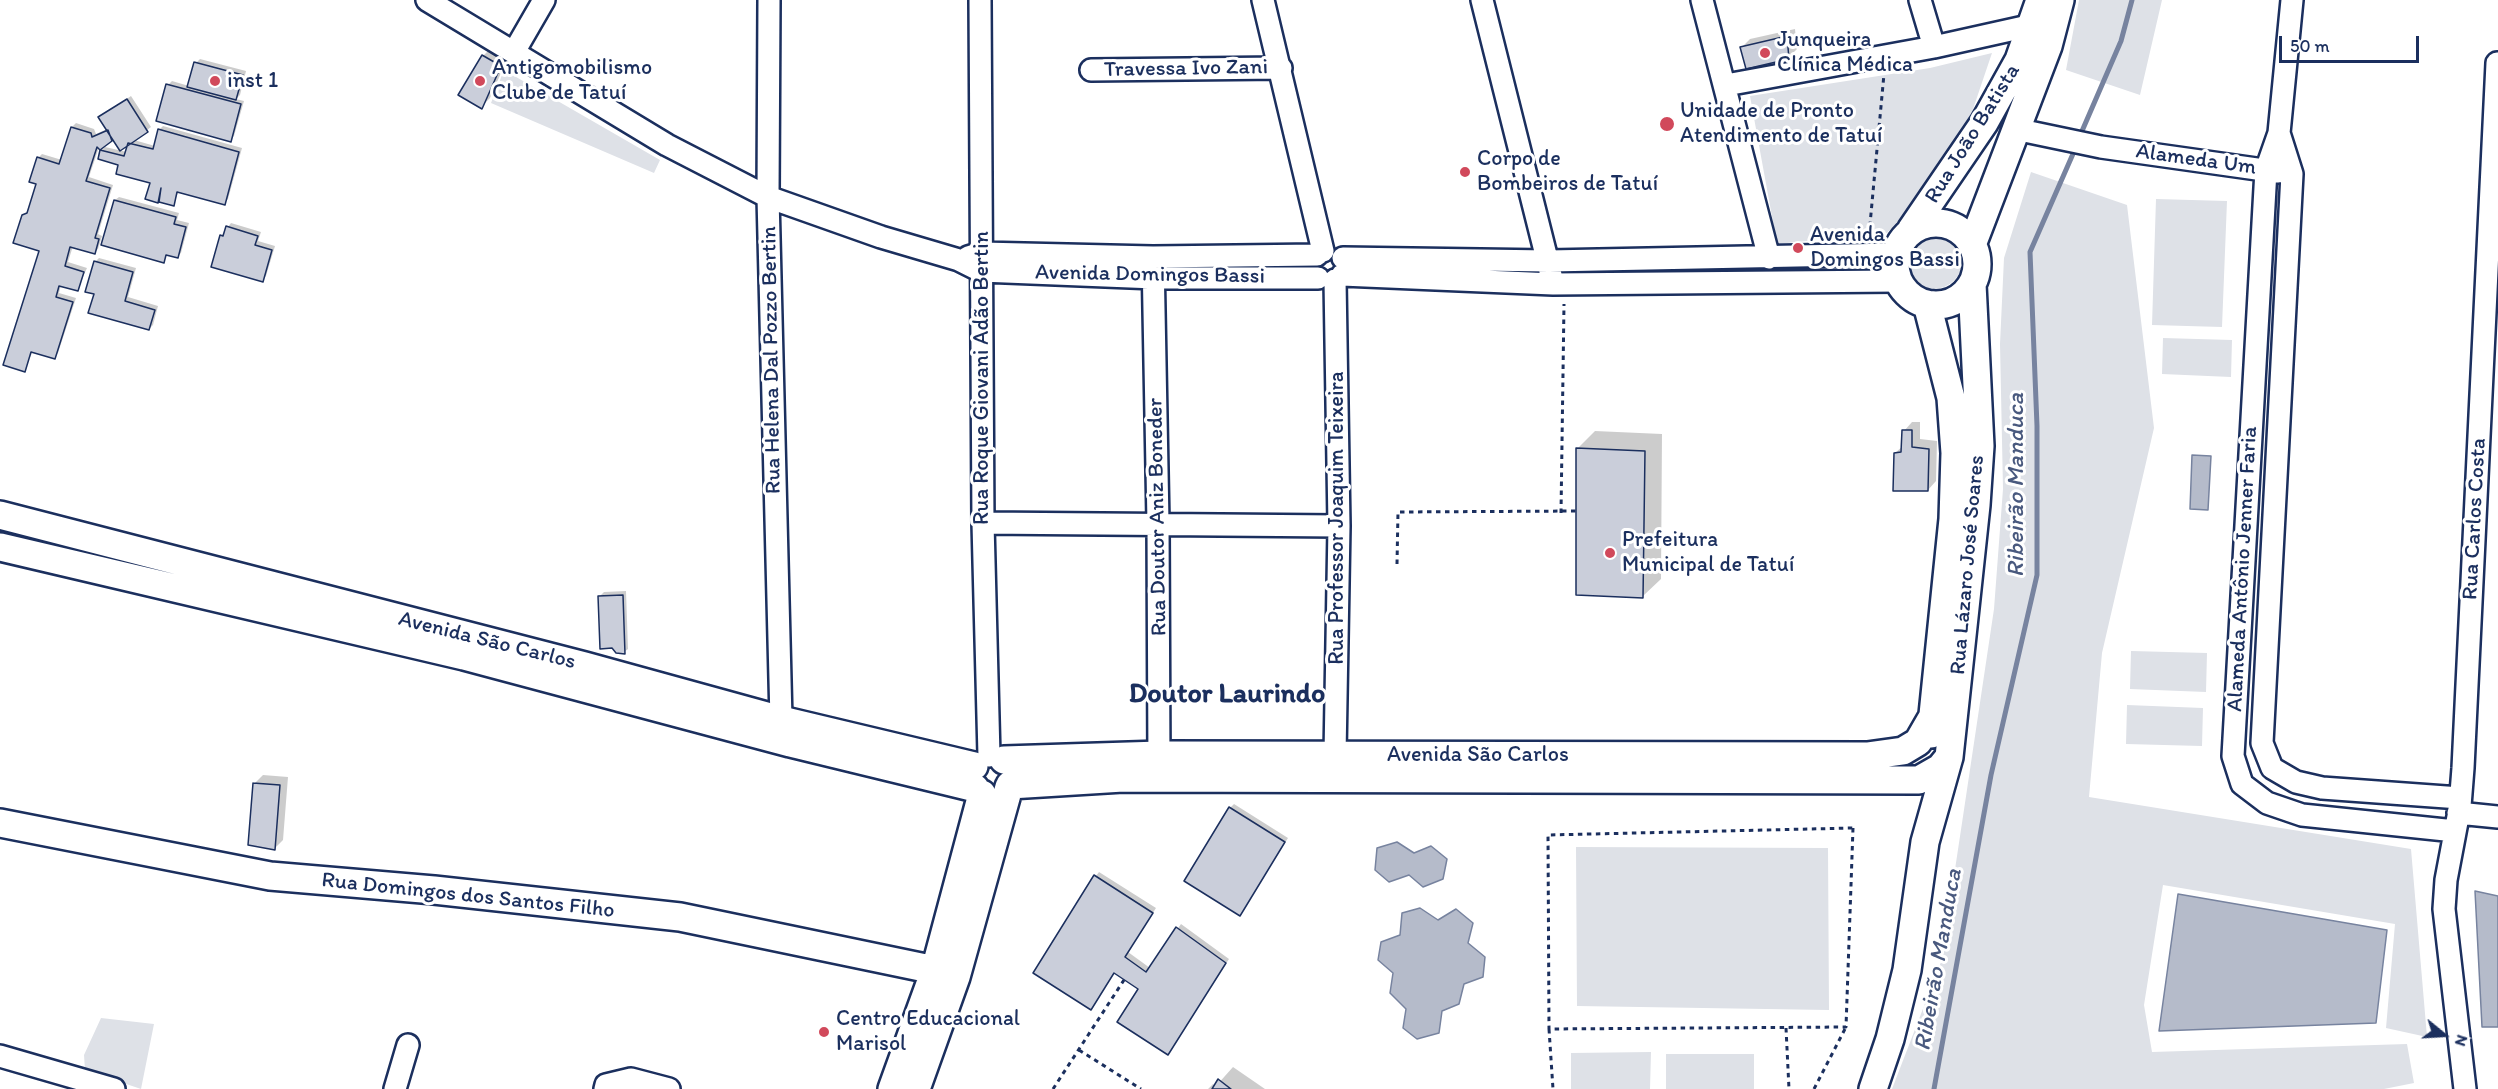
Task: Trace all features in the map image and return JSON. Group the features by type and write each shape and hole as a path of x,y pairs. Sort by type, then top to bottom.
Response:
{"main road":[{"path":"1972,245 2048,46 2060,0"},
{"name":"Rua João Batista","path":"1911,230 1970,146 2018,62 2037,12"},
{"path":"1970,146 2015,129"},
{"path":"1938,222 1952,225 1964,233 1972,245 1977,258 1972,284 1964,294 1953,301 1940,305 1927,304 1905,292 1898,281 1895,254 1901,241 1911,230 1924,224 1938,222"},
{"name":"Rua Lázaro José Soares","path":"1873,1089 1890,1039 1907,970 1925,842 1949,757 1976,505 1980,446 1972,284"},
{"name":"Rua Lázaro José Soares","path":"1925,842 1919,780 1921,762 1930,746 1953,519 1955,453 1949,387 1927,304"},
{"name":"Avenida São Carlos","path":"0,515 585,666 776,729"},
{"name":"Avenida São Carlos","path":"0,547 776,729 992,776 1335,755 1867,756 1903,751 1918,742 1933,716"},
{"path":"1919,780 1940,768 1949,757"},
{"name":"Avenida São Carlos","path":"1159,766 1919,780"},
{"path":"916,1089 992,776"},
{"name":"Rua Domingos dos Santos Filho","path":"0,824 270,876 434,890 680,917 946,973"},
{"path":"892,1089 946,973"}],"street":[{"path":"428,0 667,145 768,198 881,237 959,260 981,262"},
{"path":"514,52 544,0"},
{"name":"Rua Helena Dal Pozzo Bertin","path":"770,0 768,198 776,729"},
{"name":"Rua Roque Giovani Adão Bertin","path":"980,0 983,523 992,776"},
{"path":"1263,0 1281,68 1320,253"},
{"path":"1482,0 1549,261 1558,284"},
{"path":"1702,0 1726,85 1769,258"},
{"path":"1920,0 1934,47"},
{"name":"Alameda Antônio Jenner Faria","path":"2292,0 2279,134 2266,170 2233,756 2242,784 2267,803 2302,815 2458,814"},
{"path":"1726,85 1934,47 2037,12"},
{"name":"Rua Carlos Costa","path":"2465,1089 2444,909 2446,880 2458,814 2497,63"},
{"name":"Travessa Ivo Zani","path":"1091,70 1281,68"},
{"name":"Alameda Um","path":"2015,129 2101,147 2292,174"},
{"name":"Alameda Antônio Jenner Faria","path":"2279,134 2292,174 2262,743 2272,768 2296,782 2458,814"},
{"name":"Avenida Domingos Bassi","path":"981,262 1338,252 1335,273"},
{"name":"Avenida Domingos Bassi","path":"981,262 1155,278 1335,273 1549,261 1895,254"},
{"name":"Rua Doutor Aniz Boneder","path":"1152,257 1155,278 1159,766"},
{"name":"Avenida Domingos Bassi","path":"1335,273 1558,284 1898,281"},
{"name":"Rua Professor Joaquim Teixeira","path":"1335,273 1339,526 1335,755"},
{"path":"983,523 1339,526"},
{"path":"2458,814 2498,818"},
{"path":"395,1089 408,1045"},
{"path":"0,1056 88,1085 114,1089"},
{"path":"605,1089 606,1085 632,1079 669,1089"}],"path":[{"path":"1867,256 1886,55"},
{"path":"1558,284 1561,513"},
{"path":"1397,564 1398,512 1561,513 1576,511"},
{"path":"1553,1089 1549,1029 1548,835 1853,828 1846,1028 1814,1089"},
{"path":"1053,1089 1124,980"},
{"path":"1786,1028 1790,1089"},
{"path":"1549,1029 1846,1028"},
{"path":"1079,1050 1141,1089"}],"shaded area":[{"path":"2079,0 2162,0 2140,95 2066,70"},
{"path":"1992,53 1971,115 1946,168 1887,233 1777,244 1750,96 1930,68"},
{"path":"504,70 660,160 654,173 491,103"},
{"path":"2031,172 2127,205 2154,428 2102,653 2089,797 2411,849 2427,1037 2386,1028 2395,924 2163,885 2144,1005 2152,1052 2407,1044 2414,1083 2384,1089 1892,1089 1941,962 1994,609 2003,489 2000,344 2004,258"},
{"path":"2156,199 2227,201 2222,327 2152,325"},
{"path":"1934,233 1945,235 1954,241 1960,250 1962,261 1960,272 1954,281 1945,287 1934,289 1923,287 1914,281 1908,272 1906,261 1908,250 1914,241 1923,235"},
{"path":"2163,338 2232,340 2231,377 2162,374"},
{"path":"2131,651 2207,653 2206,692 2130,689"},
{"path":"2127,705 2203,708 2202,746 2126,744"},
{"path":"1576,847 1828,848 1829,1010 1577,1006"},
{"path":"101,1018 154,1024 141,1089 85,1070 84,1055"},
{"path":"1651,1052 1650,1089 1571,1089 1571,1053"},
{"path":"1666,1054 1754,1054 1754,1089 1666,1089"}],"water":[{"path":"2192,455 2211,456 2208,510 2190,509"},
{"path":"1397,842 1414,853 1431,846 1447,859 1443,879 1423,887 1409,875 1389,882 1375,870 1377,848"},
{"path":"2475,891 2498,896 2498,1027 2482,1027"},
{"path":"2178,894 2387,930 2376,1023 2159,1031"},
{"path":"1420,908 1438,920 1456,909 1473,923 1468,943 1485,957 1483,977 1464,984 1459,1004 1442,1011 1439,1033 1417,1039 1403,1028 1406,1009 1390,993 1393,973 1378,960 1381,942 1400,935 1402,913"}],"building":[{"name":"Junqueira Clínica Médica","path":"1787,36 1789,59 1746,69 1740,47"},
{"name":"Antigomobilismo Clube de Tatuí","path":"482,55 501,66 482,109 458,95"},
{"name":"inst 1","path":"194,62 243,75 236,100 187,87"},
{"path":"166,84 241,104 231,142 156,121"},
{"path":"127,99 148,132 120,151 98,117"},
{"path":"71,127 91,133 92,137 108,130 112,141 100,150 97,147 86,181 110,188 95,238 99,239 95,254 70,247 65,266 84,272 78,291 59,286 56,297 73,302 55,359 31,352 25,372 3,365 39,251 13,243 22,215 27,213 36,184 29,182 37,157 59,164"},
{"path":"158,129 239,152 225,205 177,192 174,206 159,202 161,188 158,203 145,199 150,183 116,174 118,165 98,159 100,150 124,156 128,143 153,149"},
{"path":"114,200 176,217 174,224 186,227 178,258 166,255 164,263 101,245"},
{"path":"226,226 258,236 255,245 272,250 263,282 211,267 220,235 223,236"},
{"path":"94,261 133,272 125,301 155,310 149,330 88,313 94,294 85,292"},
{"path":"1902,430 1912,430 1912,447 1929,449 1928,491 1893,491 1894,453 1901,452"},
{"name":"Prefeitura Municipal de Tatuí","path":"1576,448 1645,451 1643,598 1576,595"},
{"path":"623,595 625,654 616,653 612,648 600,649 598,596"},
{"path":"253,783 280,785 275,850 248,845"},
{"path":"1229,807 1285,842 1240,916 1184,881"},
{"path":"1094,875 1153,913 1125,957 1146,972 1176,927 1226,963 1168,1055 1117,1022 1138,989 1114,973 1091,1010 1033,973"},
{"path":"1218,1079 1231,1089 1212,1089"}],"waterway":[{"name":"Ribeirão Manduca","path":"2079,138 2121,41 2132,0"},
{"name":"Ribeirão Manduca","path":"1934,1089 1991,775 2037,575 2037,426 2030,252 2076,147"}],"place":[{"name":"Junqueira Clínica Médica","path":"1765,53"},
{"name":"inst 1","path":"215,81"},
{"name":"Antigomobilismo Clube de Tatuí","path":"480,81"},
{"name":"Unidade de Pronto Atendimento de Tatuí","path":"1667,124"},
{"name":"Corpo de Bombeiros de Tatuí","path":"1465,172"},
{"name":"Avenida Domingos Bassi","path":"1798,248"},
{"name":"Prefeitura Municipal de Tatuí","path":"1610,553"},
{"name":"Centro Educacional Marisol","path":"824,1032"}],"district":[{"name":"Doutor Laurindo","path":"1227,695"}]}
